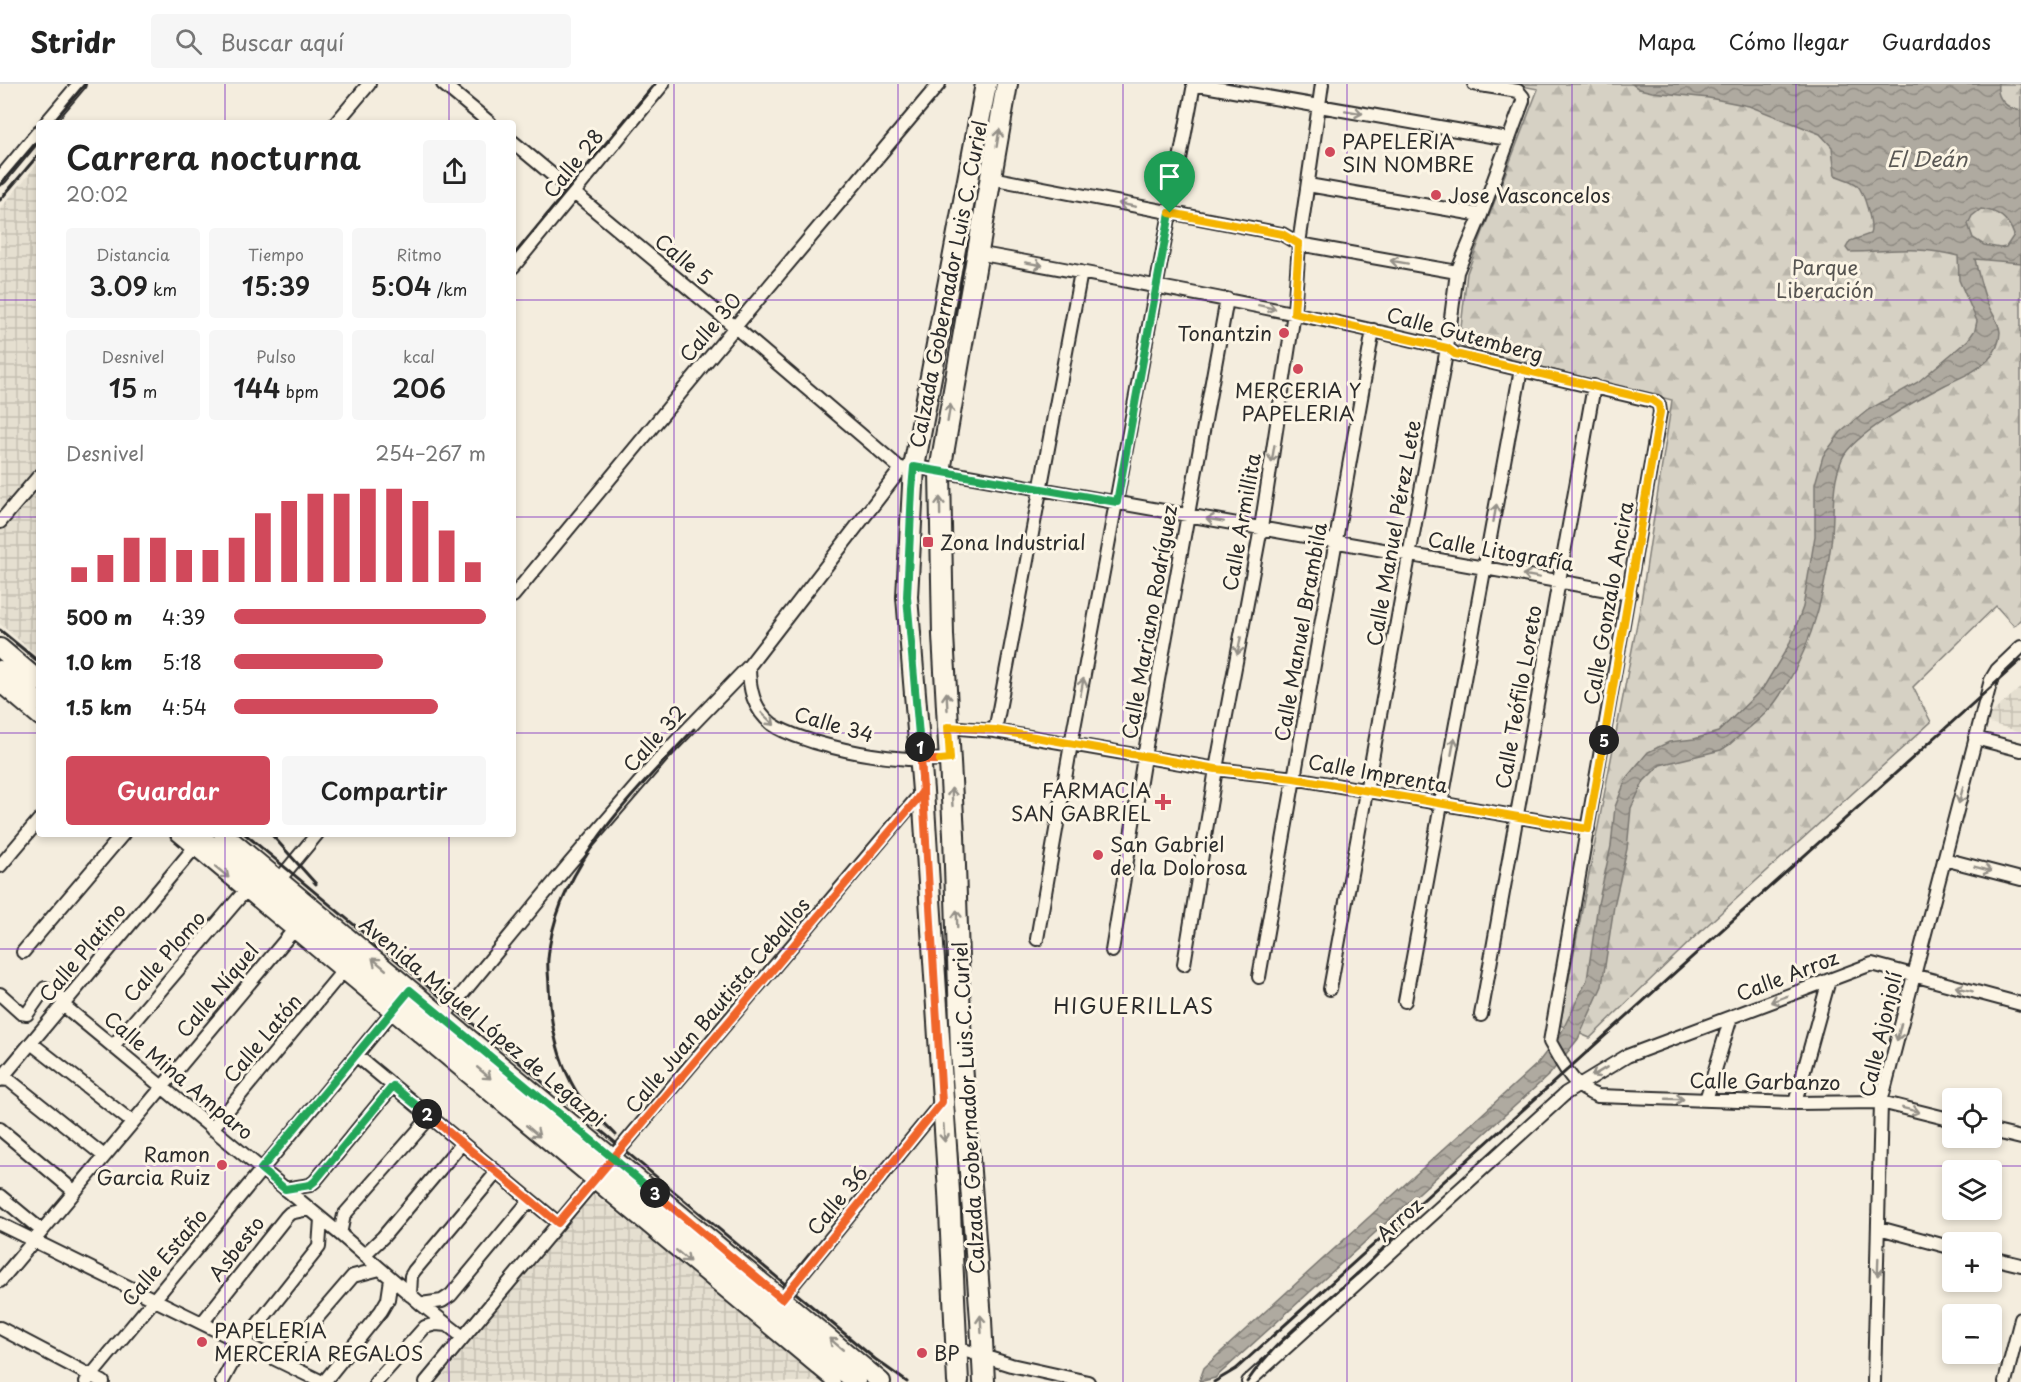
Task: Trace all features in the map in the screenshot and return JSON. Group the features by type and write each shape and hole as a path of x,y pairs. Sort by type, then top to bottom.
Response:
{"main road":[{"name":"Calzada Gobernador Luis C. Curiel","path":"958,1382 921,760 907,597 912,489 908,468 986,84"},
{"name":"Calzada Gobernador Luis C. Curiel","path":"984,1382 961,1051 954,835 943,635 940,471 1007,84"},
{"path":"0,648 36,678"},
{"path":"0,670 36,700"},
{"name":"Avenida Miguel López de Legazpi","path":"225,837 269,892"},
{"name":"Avenida Miguel López de Legazpi","path":"196,841 269,892 856,1382"},
{"name":"Avenida Miguel López de Legazpi","path":"772,1311 881,1382"}],"street":[{"path":"49,120 79,84"},
{"path":"339,120 369,84"},
{"path":"443,84 486,120"},
{"name":"Calle 28","path":"516,263 663,84"},
{"name":"Calle 30","path":"516,592 939,84"},
{"path":"1037,939 1193,84 1508,139"},
{"name":"Calle Armillita","path":"1184,964 1216,769 1261,528 1294,313 1299,244 1323,84"},
{"name":"Calle Manuel Pérez Lete","path":"1330,989 1447,348 1457,272 1481,215 1523,100 1521,93 1473,84"},
{"path":"0,178 36,135"},
{"name":"Calle 5","path":"516,145 908,468"},
{"path":"992,178 1282,234 1299,244 1457,272"},
{"path":"1308,185 1481,215"},
{"name":"Calle Gutemberg","path":"977,253 1227,299 1373,330 1447,348 1455,354 1652,400 1659,405"},
{"path":"995,730 1081,272"},
{"name":"Calle Mariano Rodríguez","path":"1112,951 1144,757 1227,299"},
{"name":"Calle Manuel Brambila","path":"1259,977 1373,330"},
{"path":"1405,1002 1521,369"},
{"name":"Calle Teófilo Loreto","path":"1481,1015 1594,386"},
{"name":"Calle Gonzalo Ancira","path":"1577,1086 1550,1042 1630,594 1660,412 1659,405"},
{"name":"Calle Litografía","path":"908,468 940,471 1630,594"},
{"name":"Calle 32","path":"433,1029 663,755 749,666 908,468"},
{"path":"0,522 36,480"},
{"name":"Calle Ajonjolí","path":"1875,1382 1881,1102 1991,680 1997,670 2021,647"},
{"name":"Calle 34","path":"749,666 749,686 755,702 772,723 787,732 840,750 868,756 921,760 950,759"},
{"path":"0,686 36,716"},
{"name":"Calle Imprenta","path":"948,727 995,730 1144,757 1216,769 1294,778 1588,829"},
{"path":"1976,738 2021,750"},
{"name":"Calle Juan Bautista Ceballos","path":"426,1382 923,791"},
{"path":"0,867 36,824"},
{"path":"23,952 120,837"},
{"path":"269,892 315,837"},
{"name":"Avenida Miguel López de Legazpi","path":"196,841 245,891 269,892 293,931 342,972 401,1002"},
{"name":"Calle Platino","path":"0,1079 65,1003 196,841"},
{"path":"1944,859 2021,879"},
{"name":"Calle Plomo","path":"112,1046 245,891"},
{"name":"Calle Níquel","path":"0,1281 293,931"},
{"name":"Calle Arroz","path":"1577,1086 1627,1056 1872,964 2021,1004"},
{"name":"Calle Latón","path":"212,1129 342,972"},
{"path":"1795,1103 1829,980"},
{"name":"Calle Mina Amparo","path":"0,994 21,1012 27,1014 45,988 463,1337"},
{"name":"Calle Estaño","path":"88,1379 401,1002"},
{"path":"1706,1100 1731,1017"},
{"path":"31,1043 132,1122"},
{"path":"356,1055 558,1223"},
{"path":"0,1079 9,1080 104,1156"},
{"path":"285,1189 310,1185 315,1181 393,1086"},
{"name":"Calle Garbanzo","path":"1577,1086 1587,1093 1598,1096 1795,1103 1881,1102 1942,1117"},
{"name":"Arroz","path":"1248,1382 1577,1086"},
{"name":"Calle 36","path":"772,1311 942,1102"},
{"path":"340,1234 344,1215 430,1117"},
{"path":"0,1129 74,1191"},
{"path":"2002,1133 2021,1138"},
{"path":"364,1255 462,1143"},
{"path":"410,1295 411,1276 414,1271 497,1172"},
{"path":"0,1196 41,1230"},
{"path":"421,1304 442,1301 451,1295 529,1201"},
{"name":"Asbesto","path":"202,1323 286,1217 290,1213 309,1209"},
{"path":"222,1382 243,1343 319,1247 321,1218"},
{"path":"0,1224 280,1361 316,1381 381,1311 388,1299 391,1279"},
{"path":"1879,1228 1942,1245"},
{"path":"2002,1260 2021,1265"},
{"path":"280,1361 353,1276 381,1269"},
{"name":"Avenida Miguel López de Legazpi","path":"772,1311 834,1382"},
{"path":"2005,1382 2021,1319"},
{"path":"376,1382 425,1327 436,1324 447,1325"},
{"path":"0,1328 88,1379 104,1382"},
{"path":"957,1347 983,1357 1088,1382"}],"shaded area":[{"path":"36,166 36,654 0,624 0,209"},
{"path":"2021,687 2021,732 1983,721"},
{"path":"591,1192 830,1382 438,1382"}],"green space":[{"name":"Parque Liberación","path":"1511,84 2021,84 2021,619 2014,626 1996,606 1913,687 1931,722 1702,930 1590,1038 1560,1025 1640,608 1672,400 1459,346 1467,273 1538,89"}],"water":[{"name":"El Deán","path":"1632,84 1998,84 2000,98 2003,102 2021,111 2021,263 1975,259 1987,303 1997,320 2000,336 1998,343 1993,354 1983,364 1872,428 1848,449 1838,469 1831,544 1819,606 1798,665 1776,701 1754,724 1721,750 1660,765 1644,781 1631,808 1627,849 1614,906 1602,986 1578,1039 1550,1074 1215,1378 1199,1382 1204,1368 1537,1064 1561,1033 1587,980 1598,904 1611,846 1615,807 1627,777 1648,752 1669,742 1694,739 1718,732 1763,688 1789,645 1803,607 1815,536 1815,484 1823,456 1841,432 1868,410 1918,382 1968,340 1975,330 1977,321 1959,280 1958,256 1916,250 1849,252 1846,248 1850,241 1870,234 1868,209 1857,185 1835,175 1832,147 1820,134 1749,106 1639,89","holes":["1981,209 2002,216 2012,229 2014,235 2006,247 1984,245 1973,238 1968,224 1972,216"]}],"railway":[{"path":"55,120 85,84"},
{"path":"516,252 655,84"},
{"path":"0,185 36,143"},
{"path":"0,200 36,158"},
{"path":"0,630 36,660"},
{"path":"1214,1382 1236,1369 2021,660"},
{"path":"616,1135 580,1097 569,1079 559,1054 551,1014 548,969 554,925 565,893 601,834 647,779 694,729"},
{"path":"249,837 875,1359 907,1382"},
{"path":"274,837 316,884"},
{"path":"1247,1382 1258,1366 1284,1338 1368,1264 1401,1228"}],"place":[{"name":"PAPELERIA SIN NOMBRE","path":"1330,152"},
{"name":"Jose Vasconcelos","path":"1436,195"},
{"name":"Tonantzin","path":"1284,333"},
{"name":"MERCERIA Y PAPELERIA","path":"1298,369"},
{"name":"Zona Industrial","path":"928,542"},
{"name":"FARMACIA SAN GABRIEL","path":"1163,802"},
{"name":"San Gabriel de la Dolorosa","path":"1098,855"},
{"name":"Ramon Garcia Ruiz","path":"222,1165"},
{"name":"PAPELERIA MERCERIA REGALOS","path":"202,1342"},
{"name":"BP","path":"922,1353"}],"district":[{"name":"HIGUERILLAS","path":"1134,1005"}],"route":[{"path":"1170,213 1117,502 914,467 907,597 923,791 914,803 626,1143 621,1148 613,1158 602,1171 593,1181 558,1223 393,1086 310,1185 285,1189 261,1169 410,990 444,1017 556,1111 613,1158 782,1299 942,1102 923,791 921,760 950,759 948,727 995,730 1216,769 1294,778 1588,829 1660,412 1657,402 1455,354 1447,348 1294,313 1299,244 1282,234 1170,213"}]}
